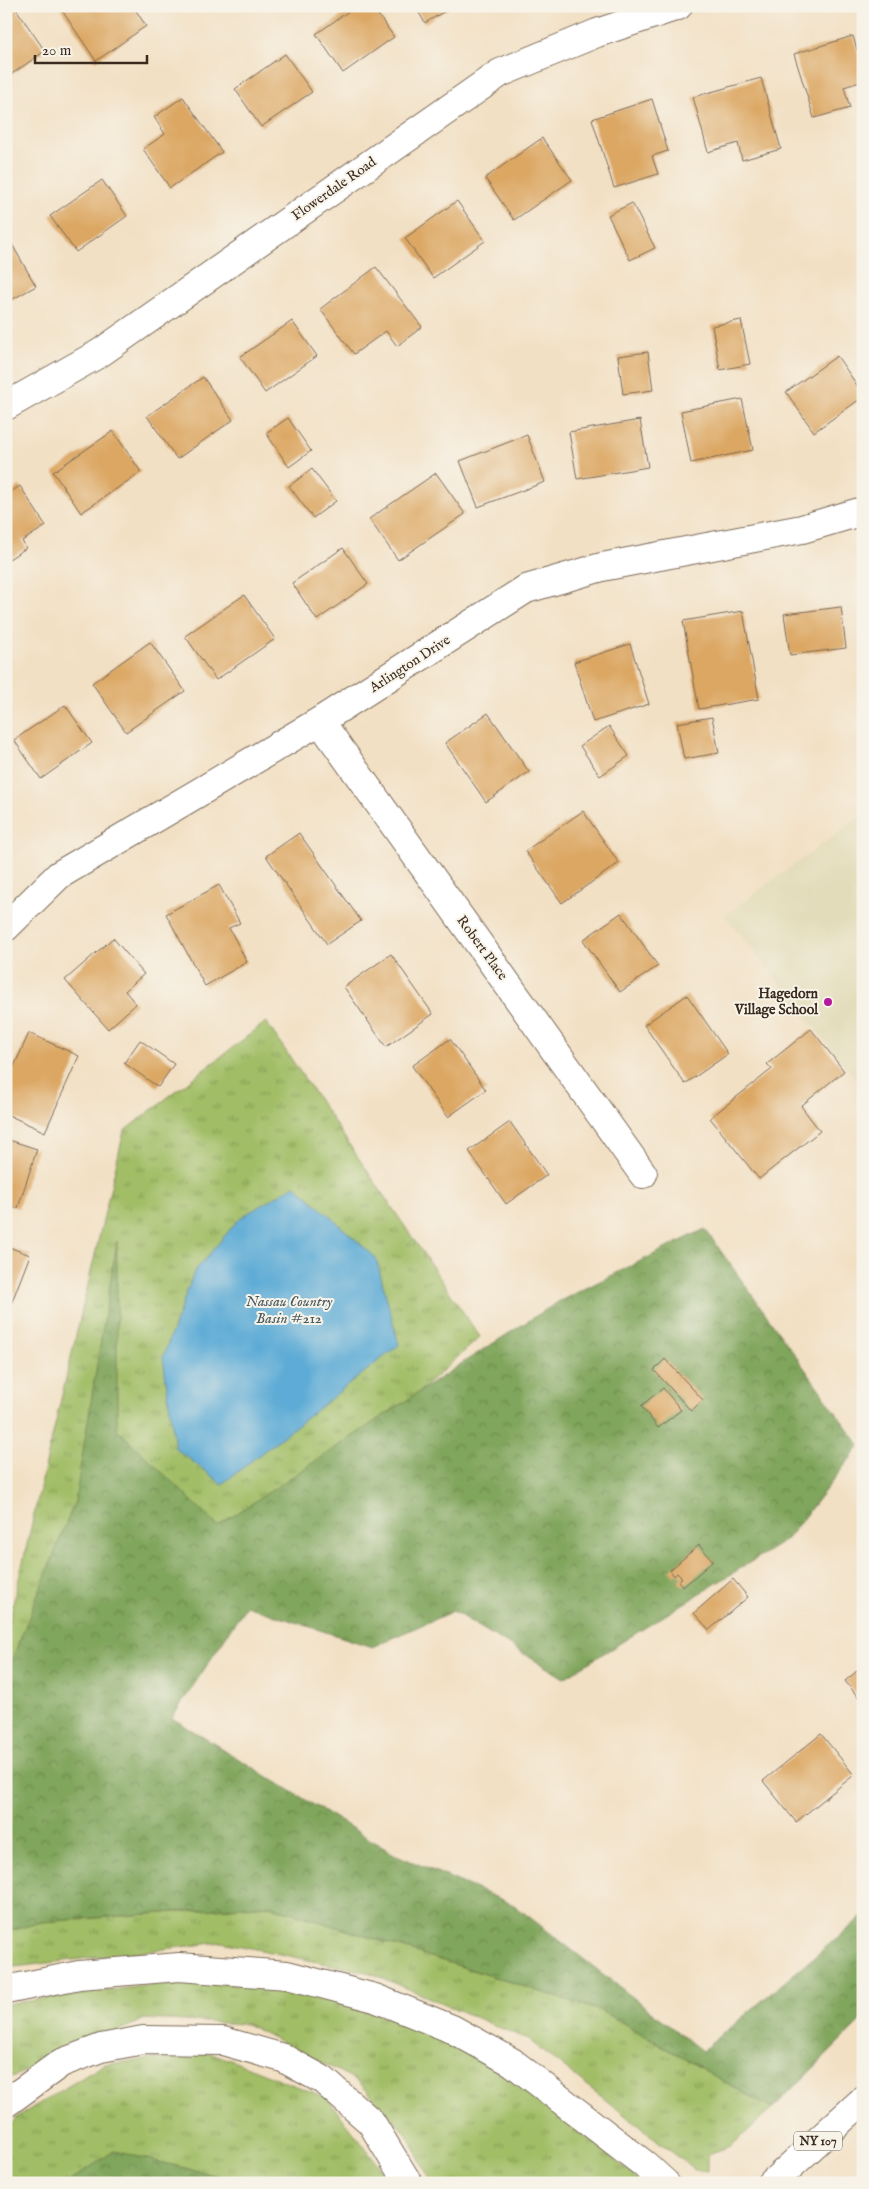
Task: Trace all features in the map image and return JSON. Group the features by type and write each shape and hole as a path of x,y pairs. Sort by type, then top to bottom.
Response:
{"main road":[{"name":"Flowerdale Road","path":"6,406 100,353 500,73 597,33 678,6"},
{"name":"Arlington Drive","path":"6,927 59,875 320,721 526,589 602,567 802,529 863,511"},
{"name":"Robert Place","path":"320,721 643,1174"},
{"path":"6,1990 79,1975 179,1967 287,1976 376,1998 452,2029 512,2062 644,2164 665,2183"},
{"path":"6,2103 61,2063 101,2048 143,2040 223,2040 283,2058 324,2080 371,2122 408,2183"},
{"name":"NY 107","path":"772,2183 863,2100"}],"shaded area":[{"name":"Hagedorn Village School","path":"863,815 863,1089 725,915"}],"green space":[{"path":"266,1022 480,1337 26,1745 6,1714 6,1634 124,1131"},
{"path":"705,1229 860,1446 786,1540 564,1678 453,1611 372,1647 246,1606 172,1718 394,1854 514,1905 702,2051 863,1916 863,2019 772,2109 604,2012 268,1905 41,1922 6,1932 6,1675 75,1501 117,1241 117,1429 218,1526 467,1360 558,1302"},
{"path":"268,1905 604,2012 772,2109 731,2146 708,2154 708,2171 695,2170 529,2040 371,1973 222,1942 6,1968 6,1932 41,1922"},
{"path":"197,1979 316,1994 429,2031 546,2100 642,2183 432,2183 407,2135 358,2081 246,2024 145,2019 10,2078 6,2082 6,2004"},
{"path":"212,2053 327,2098 392,2183 6,2183 6,2130 17,2117 105,2064"},
{"path":"114,2151 231,2179 238,2183 67,2183"}],"water":[{"name":"Nassau Country Basin #212","path":"295,1185 376,1258 399,1345 222,1484 175,1448 163,1357 194,1272 240,1218"}],"building":[{"path":"8,6 14,6 45,51 6,78"},
{"path":"59,6 133,6 146,26 96,61"},
{"path":"356,6 372,6 394,37 343,73 316,34"},
{"path":"415,6 449,6 450,8 425,23"},
{"path":"853,36 863,70 863,81 844,87 850,108 814,118 794,54"},
{"path":"285,54 312,92 261,127 235,89"},
{"path":"761,78 781,149 742,160 738,143 708,152 693,97"},
{"path":"183,97 222,152 170,188 143,149 165,134 154,117"},
{"path":"652,99 668,151 652,156 658,174 614,188 592,119"},
{"path":"542,138 572,180 514,220 485,178"},
{"path":"102,180 127,216 76,252 50,216"},
{"path":"457,201 485,241 433,278 405,238"},
{"path":"632,203 655,248 630,260 608,215"},
{"path":"6,234 36,286 6,303"},
{"path":"376,267 422,327 397,346 386,331 354,354 320,309"},
{"path":"741,320 750,364 720,370 712,326"},
{"path":"292,321 317,356 265,393 240,357"},
{"path":"648,352 653,390 623,394 618,356"},
{"path":"837,356 863,394 863,397 814,432 786,392"},
{"path":"203,377 233,420 177,459 147,416"},
{"path":"742,399 753,450 691,463 681,411"},
{"path":"288,418 311,451 289,467 266,433"},
{"path":"640,420 648,467 577,479 569,432"},
{"path":"113,431 141,472 81,513 53,472"},
{"path":"527,435 545,482 478,507 460,461"},
{"path":"312,469 336,501 313,518 289,486"},
{"path":"436,473 465,514 398,560 369,519"},
{"path":"20,486 46,526 22,541 26,548 6,561 6,495"},
{"path":"343,548 368,584 317,620 292,583"},
{"path":"244,595 275,639 216,680 185,636"},
{"path":"841,607 846,648 790,655 784,614"},
{"path":"743,611 759,699 699,709 683,621"},
{"path":"150,642 185,691 126,732 92,683"},
{"path":"630,644 649,704 593,722 574,662"},
{"path":"65,705 92,743 41,779 14,740"},
{"path":"488,713 529,772 486,802 445,743"},
{"path":"712,717 719,753 684,759 677,723"},
{"path":"609,726 629,756 600,776 580,746"},
{"path":"583,811 619,863 562,903 525,851"},
{"path":"299,833 361,921 327,944 266,856"},
{"path":"219,885 240,923 229,928 247,962 205,986 166,914"},
{"path":"621,913 658,966 620,992 583,940"},
{"path":"113,938 144,974 125,991 136,1004 108,1029 65,980"},
{"path":"391,954 433,1014 386,1047 344,987"},
{"path":"687,995 728,1054 685,1084 644,1025"},
{"path":"811,1029 844,1071 801,1106 820,1131 759,1179 710,1118 772,1069 767,1064"},
{"path":"29,1033 79,1056 45,1132 6,1114 6,1084"},
{"path":"450,1039 486,1090 448,1117 412,1066"},
{"path":"140,1040 174,1064 158,1087 124,1063"},
{"path":"510,1122 547,1175 506,1204 469,1151"},
{"path":"6,1139 37,1149 18,1208 6,1204"},
{"path":"6,1246 30,1255 6,1317"},
{"path":"665,1359 703,1400 691,1411 654,1370"},
{"path":"663,1388 681,1410 658,1428 641,1406"},
{"path":"699,1545 713,1561 683,1587 678,1581 682,1578 677,1573 674,1576 670,1570"},
{"path":"733,1579 748,1597 709,1630 694,1613"},
{"path":"863,1666 863,1703 845,1681"},
{"path":"821,1734 854,1775 796,1822 763,1781"}],"place":[{"name":"Hagedorn Village School","path":"828,1002"}]}
